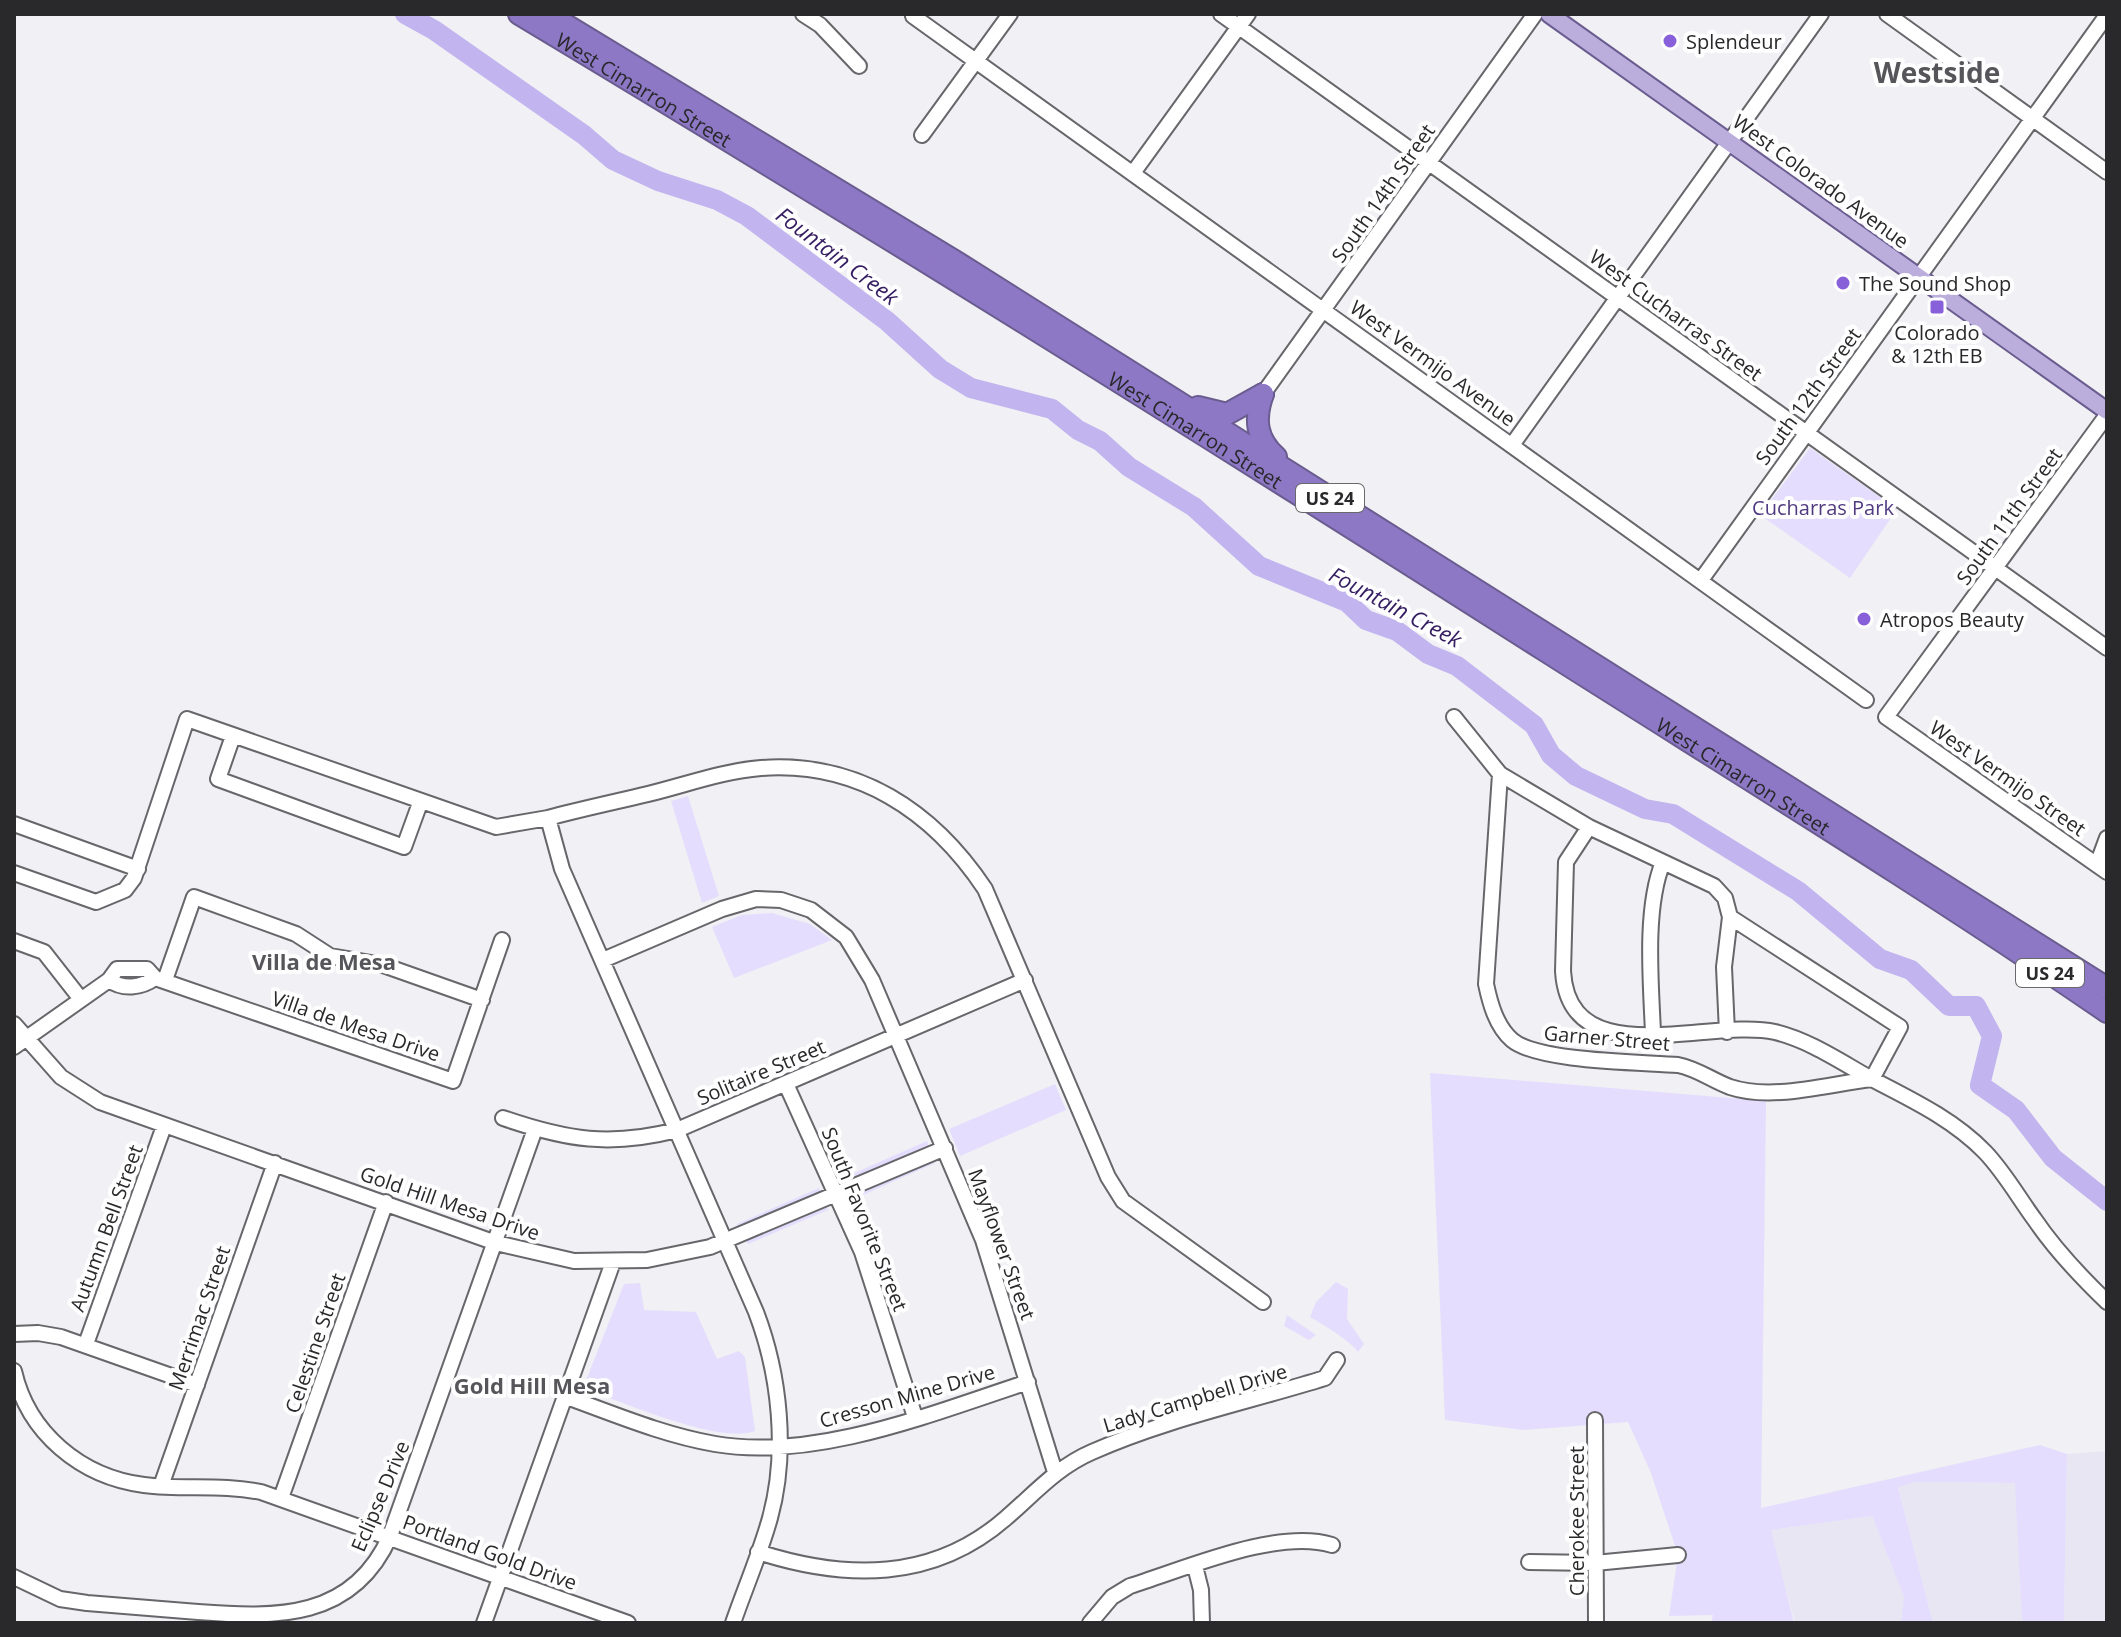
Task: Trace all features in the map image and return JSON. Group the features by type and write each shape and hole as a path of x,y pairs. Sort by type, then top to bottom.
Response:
{"highway":[{"name":"West Cimarron Street","path":"519,14 852,215 1424,573 1981,926 2107,1012"},
{"name":"West Cimarron Street","path":"548,14 958,263 2107,988"},
{"path":"1137,376 1217,414 1234,413 1263,394"},
{"path":"1263,394 1257,419 1262,441 1278,459 1323,494"}],"main road":[{"name":"West Colorado Avenue","path":"1549,14 1730,140 2107,413"}],"street":[{"path":"803,14 820,25 859,66"},
{"path":"922,135 1010,14"},
{"name":"West Cucharras Street","path":"1221,14 2107,648"},
{"path":"1133,173 1248,14"},
{"name":"South 14th Street","path":"1263,394 1535,14"},
{"path":"1512,445 1821,14"},
{"path":"1887,14 2107,172"},
{"name":"South 12th Street","path":"1701,580 2107,15"},
{"name":"West Vermijo Avenue","path":"913,16 1866,700"},
{"name":"South 11th Street","path":"1886,717 1997,569 2107,413"},
{"path":"1454,717 1500,774 1589,827 1714,886 1725,898 1730,917 1724,967 1727,1032"},
{"name":"West Vermijo Street","path":"1886,717 2102,868"},
{"path":"14,873 96,902 125,890 138,869 187,719 420,803 496,827 548,818 763,768 820,771 877,789 921,814 959,851 985,889 1108,1177 1123,1201 1263,1302"},
{"path":"233,736 218,779 404,847 420,803"},
{"name":"Garner Street","path":"1500,774 1486,984 1491,1005 1511,1039 1530,1051 1551,1055 1678,1065 1698,1070 1729,1086 1761,1093 1872,1079"},
{"path":"548,818 562,869 725,1241 767,1345 777,1403 779,1446 770,1518 733,1623"},
{"path":"14,824 138,869"},
{"path":"1589,827 1566,862 1564,984 1584,1021 1611,1034 1772,1031 1811,1045 1908,1096 1984,1151 2017,1189 2066,1262 2107,1302"},
{"path":"2102,868 2107,838"},
{"path":"1653,1033 1650,976 1655,896 1663,862"},
{"path":"160,979 194,897 296,934 330,956 383,965 482,1000 502,940"},
{"name":"Mayflower Street","path":"603,960 745,901 781,900 811,910 846,937 865,965 983,1240 1055,1472"},
{"path":"1730,917 1900,1027 1872,1079"},
{"path":"14,941 44,952 80,998"},
{"name":"Villa de Mesa Drive","path":"26,1036 109,980 117,969 147,969 160,979 453,1081 482,1000"},
{"name":"Solitaire Street","path":"503,1118 574,1139 615,1141 677,1130 1025,980"},
{"name":"Gold Hill Mesa Drive","path":"14,1024 52,1068 83,1094 164,1126 496,1243 551,1257 613,1262 678,1255 725,1241 945,1148"},
{"path":"14,1047 26,1036"},
{"name":"South Favorite Street","path":"786,1084 880,1300 915,1417"},
{"name":"Autumn Bell Street","path":"86,1344 164,1126"},
{"name":"Eclipse Drive","path":"14,1577 60,1599 153,1616 268,1616 308,1610 357,1583 380,1557 390,1536 535,1129"},
{"name":"Merrimac Street","path":"161,1486 275,1163"},
{"name":"Celestine Street","path":"281,1498 386,1202"},
{"path":"484,1623 613,1262"},
{"path":"14,1334 49,1334 86,1344 197,1385"},
{"name":"Lady Campbell Drive","path":"758,1552 834,1571 891,1570 926,1563 965,1546 1003,1521 1055,1472 1090,1453 1133,1436 1325,1378 1337,1360"},
{"name":"Portland Gold Drive","path":"14,1371 38,1425 63,1451 105,1476 161,1486 238,1487 281,1498 628,1623"},
{"name":"Cresson Mine Drive","path":"564,1396 689,1438 746,1447 842,1438 1028,1382"},
{"name":"Cherokee Street","path":"1595,1420 1596,1623"},
{"path":"1090,1623 1112,1597 1130,1586 1253,1549 1312,1539 1332,1545"},
{"path":"1529,1562 1595,1563 1678,1555"},
{"path":"1195,1566 1201,1590 1202,1623"}],"shaded area":[{"path":"2107,1451 2107,1623 2064,1623 2067,1454"},
{"path":"1916,1482 2016,1483 2022,1623 1933,1623 1898,1486"},
{"path":"1872,1516 1904,1597 1905,1623 1795,1623 1770,1530"}],"green space":[{"name":"Cucharras Park","path":"1810,448 1897,509 1850,578 1760,515"},
{"path":"688,796 719,896 702,903 671,801"},
{"path":"772,913 810,924 832,940 734,978 712,927 742,915"},
{"path":"1430,1073 1766,1101 1761,1508 2040,1445 2067,1454 2064,1623 2022,1623 2015,1483 1916,1482 1898,1487 1933,1623 1901,1623 1904,1597 1872,1516 1771,1530 1794,1623 1711,1623 1713,1615 1669,1616 1678,1555 1651,1473 1628,1422 1524,1430 1445,1420"},
{"path":"1055,1084 1066,1110 960,1156 949,1129"},
{"path":"927,1141 929,1148 845,1181 843,1178"},
{"path":"933,1157 935,1163 854,1199 852,1196"},
{"path":"819,1188 821,1194 738,1227 737,1224"},
{"path":"826,1203 828,1210 748,1244 746,1241 819,1210"},
{"path":"1336,1282 1348,1289 1347,1319 1364,1344 1358,1352 1343,1338 1310,1317 1316,1302"},
{"path":"640,1283 644,1310 696,1312 717,1359 739,1351 745,1357 755,1431 739,1434 695,1427 583,1388 624,1284"},
{"path":"1287,1315 1316,1335 1309,1340 1284,1326"}],"waterway":[{"name":"Fountain Creek","path":"405,14 434,30 584,135 613,160 658,181 717,200 747,216 887,321 940,369 971,388 1052,409 1078,430 1100,441 1129,467 1194,507 1259,566 1347,602 1366,620 1397,631 1428,654 1457,666 1534,725 1551,755 1576,776 1645,809 1673,814 1798,891 1880,959 1911,970 1949,1006 1976,1006 1992,1036 1980,1085 2016,1110 2053,1158 2107,1201"}],"place":[{"name":"Splendeur","path":"1670,41"},
{"name":"The Sound Shop","path":"1843,283"},
{"name":"Colorado & 12th EB","path":"1937,307"},
{"name":"Atropos Beauty","path":"1864,619"}],"district":[{"name":"Westside","path":"1937,72"},
{"name":"Villa de Mesa","path":"324,961"},
{"name":"Gold Hill Mesa","path":"532,1385"}]}
